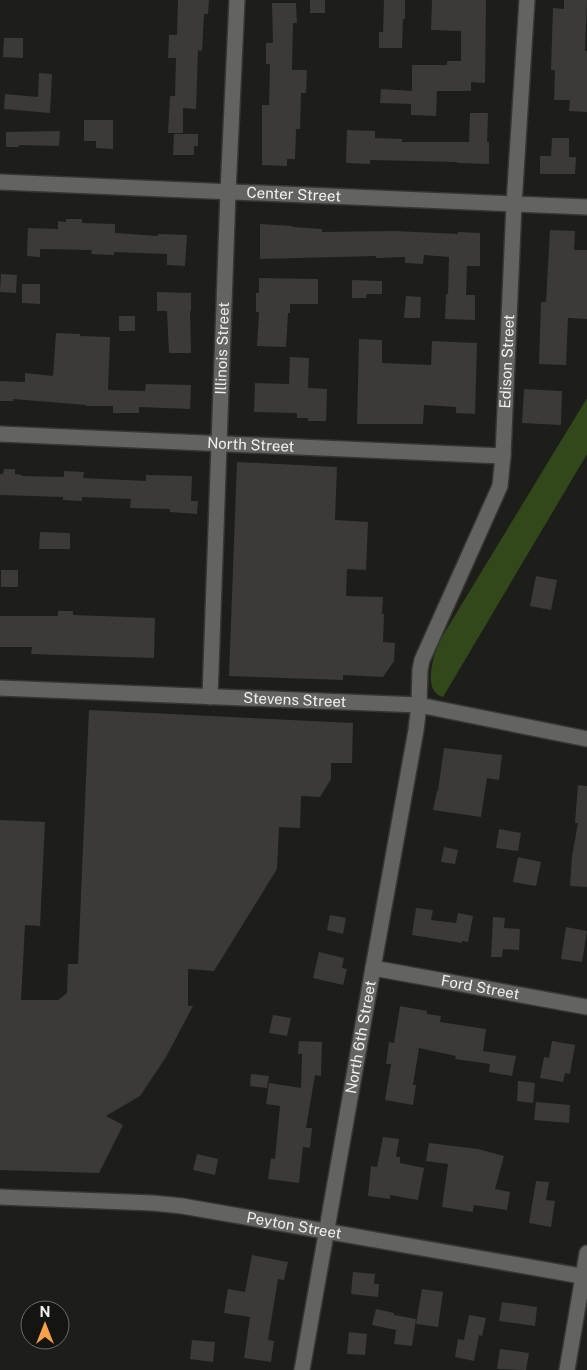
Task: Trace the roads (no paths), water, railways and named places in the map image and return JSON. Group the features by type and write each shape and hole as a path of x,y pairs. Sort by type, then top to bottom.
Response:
{"street":[{"name":"Illinois Street","path":"210,696 228,192 237,0"},
{"name":"Edison Street","path":"420,705 420,670 422,660 500,486 503,456 514,204 527,0"},
{"name":"Center Street","path":"0,182 587,208"},
{"name":"North Street","path":"0,434 503,456"},
{"name":"Stevens Street","path":"0,688 420,705 587,739"},
{"name":"North 6th Street","path":"302,1370 420,705"},
{"name":"Ford Street","path":"373,968 587,1007"},
{"name":"Peyton Street","path":"0,1197 154,1203 182,1206 585,1277"},
{"path":"567,1370 585,1277 587,1253"}]}
